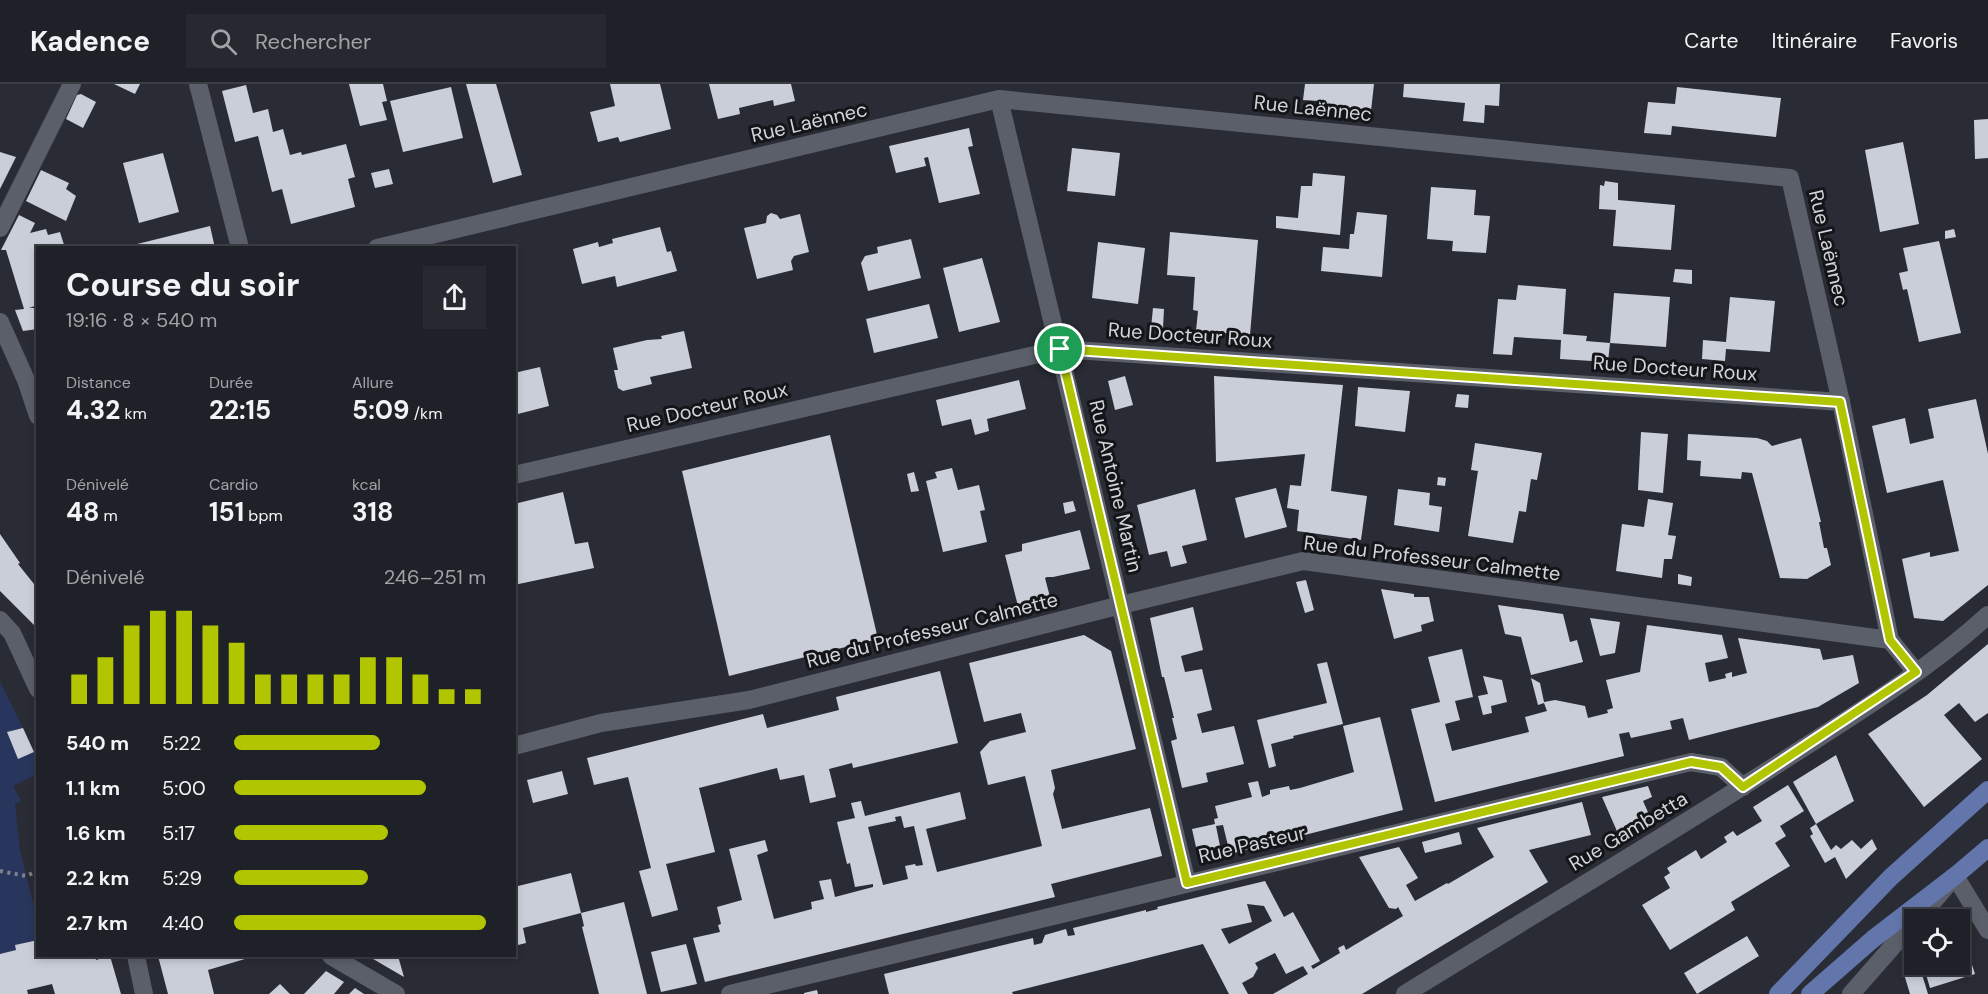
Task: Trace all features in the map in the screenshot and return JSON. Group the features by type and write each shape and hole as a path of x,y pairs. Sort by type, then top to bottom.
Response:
{"main road":[{"path":"1778,994 1891,877 1988,789"},
{"path":"1810,994 1873,939 1988,848"}],"street":[{"path":"0,228 72,84"},
{"path":"198,84 239,246"},
{"name":"Rue Laënnec","path":"385,246 999,99 1790,178 1890,640"},
{"name":"Rue Antoine Martin","path":"999,99 1187,883"},
{"path":"0,322 26,380 36,410"},
{"name":"Rue Docteur Roux","path":"516,475 1060,349 1840,402"},
{"name":"Rue du Professeur Calmette","path":"516,745 601,723 749,700 1303,561 1890,640"},
{"name":"Rue Gambetta","path":"1405,994 1743,787 1916,672 1988,615"},
{"path":"0,620 12,633 36,685"},
{"path":"1890,640 1916,672"},
{"name":"Rue Pasteur","path":"730,994 1691,762 1721,767 1743,787"},
{"path":"1926,909 1955,876 1988,930"},
{"path":"1851,994 1904,934"},
{"path":"136,957 144,994"},
{"path":"333,957 396,994"}],"path":[{"path":"0,871 26,876 36,872"}],"shaded area":[{"path":"0,681 23,728 7,732 18,758 34,752 36,756 36,774 13,786 21,801 15,804 20,851 36,914 36,940 16,945 16,950 0,954"}],"building":[{"path":"114,84 140,84 135,94"},
{"path":"349,84 383,84 387,101 382,102 387,120 360,126"},
{"path":"466,84 496,84 522,175 493,183"},
{"path":"610,84 660,84 671,129 620,142 618,137 598,142 590,112 615,106"},
{"path":"709,84 791,84 795,101 774,106 773,100 739,108 740,114 718,119"},
{"path":"1305,84 1374,84 1371,111 1319,106 1319,101 1303,100"},
{"path":"1404,84 1500,84 1499,106 1485,105 1484,123 1463,121 1465,103 1403,97"},
{"path":"246,85 253,113 268,109 273,132 283,129 290,155 301,152 302,155 346,144 355,177 348,179 355,207 291,224 282,189 272,192 258,136 235,142 222,91"},
{"path":"451,87 463,138 403,152 390,101"},
{"path":"1677,87 1781,98 1776,137 1672,126 1671,135 1644,133 1648,102 1675,104"},
{"path":"81,94 96,102 83,128 66,119 77,95"},
{"path":"1988,119 1988,158 1975,159 1974,120"},
{"path":"969,128 973,146 968,147 980,194 939,203 928,157 924,158 926,166 896,173 889,146"},
{"path":"1903,142 1919,224 1880,232 1865,150"},
{"path":"1072,148 1120,153 1115,196 1067,191"},
{"path":"0,152 16,157 0,189"},
{"path":"163,153 179,212 139,223 123,163"},
{"path":"389,169 393,184 375,188 371,173"},
{"path":"41,170 69,183 66,189 76,196 66,221 26,201"},
{"path":"1313,173 1345,176 1340,235 1276,228 1276,216 1298,218 1301,186 1312,186"},
{"path":"1605,181 1618,183 1618,200 1675,205 1671,250 1613,246 1616,210 1599,209 1600,185 1604,186"},
{"path":"1431,187 1476,190 1474,215 1490,216 1486,253 1452,251 1453,241 1427,239"},
{"path":"1357,212 1387,215 1382,277 1321,271 1323,247 1349,249 1350,234 1354,234"},
{"path":"771,213 780,219 800,214 809,252 794,256 791,261 793,270 757,279 744,228 766,223 767,216"},
{"path":"19,215 35,223 30,233 46,229 48,235 60,232 64,246 36,246 36,306 29,308 36,308 36,329 23,331 15,310 24,309 6,250 1,250"},
{"path":"210,226 215,246 129,246"},
{"path":"660,227 667,252 671,251 677,271 617,287 615,276 582,284 573,249 598,242 599,247 613,243 612,239"},
{"path":"1954,229 1956,237 1945,239 1945,231"},
{"path":"1170,232 1258,240 1250,335 1196,331 1198,311 1193,310 1195,277 1167,275"},
{"path":"911,239 921,278 868,291 861,263 865,256 878,253 877,247"},
{"path":"1939,241 1961,333 1919,342 1907,289 1903,290 1899,273 1908,271 1903,248"},
{"path":"1098,242 1145,248 1138,304 1092,298"},
{"path":"982,258 1000,322 959,332 943,268"},
{"path":"1675,269 1692,270 1692,284 1673,282"},
{"path":"1518,285 1566,289 1563,334 1587,336 1586,341 1610,343 1608,362 1560,359 1561,340 1514,337 1512,355 1493,354 1498,299 1516,300"},
{"path":"1614,293 1670,297 1666,347 1610,343"},
{"path":"1730,297 1775,301 1770,352 1726,349 1725,361 1702,359 1703,340 1726,342"},
{"path":"929,304 938,338 874,353 866,319"},
{"path":"1153,308 1164,309 1163,328 1151,328"},
{"path":"684,331 692,368 650,377 652,384 623,391 618,388 614,370 618,370 613,348 662,339 661,336"},
{"path":"540,367 549,406 516,414 516,373"},
{"path":"1125,376 1133,405 1115,410 1108,381"},
{"path":"1214,376 1343,385 1331,491 1367,496 1361,540 1297,531 1299,510 1287,508 1290,485 1301,486 1305,454 1216,462"},
{"path":"1019,380 1026,409 987,419 989,431 975,435 971,419 942,426 936,400"},
{"path":"1358,387 1410,391 1405,432 1355,426"},
{"path":"1457,394 1469,395 1468,408 1455,407"},
{"path":"1976,399 1988,454 1988,585 1943,621 1914,618 1902,559 1930,552 1930,557 1959,551 1943,480 1887,493 1872,426 1905,418 1910,444 1934,438 1928,409"},
{"path":"1641,432 1668,434 1663,493 1638,490"},
{"path":"1688,434 1757,438 1767,441 1772,446 1801,438 1821,522 1819,522 1824,548 1827,548 1831,565 1807,579 1780,578 1752,473 1742,472 1741,479 1700,476 1701,461 1687,460"},
{"path":"830,435 878,639 729,676 682,471"},
{"path":"1475,443 1542,453 1537,480 1531,479 1526,512 1519,511 1513,543 1468,536 1478,471 1471,470"},
{"path":"952,468 958,490 979,485 985,510 980,511 987,542 943,552 926,481 937,478 935,472"},
{"path":"914,472 919,491 911,492 907,474"},
{"path":"1438,477 1446,478 1445,486 1437,485"},
{"path":"1276,488 1287,527 1245,538 1235,498"},
{"path":"1195,489 1207,540 1182,546 1187,563 1171,567 1167,551 1149,555 1137,505"},
{"path":"1398,489 1430,493 1429,505 1442,507 1439,532 1394,525"},
{"path":"563,492 575,544 588,542 594,568 516,585 516,504"},
{"path":"1648,499 1673,503 1668,535 1676,536 1672,559 1664,559 1662,578 1616,571 1622,524 1644,527"},
{"path":"1073,501 1076,511 1065,514 1063,503"},
{"path":"1080,530 1090,569 1045,578 1050,597 1018,606 1005,555 1022,551 1022,544"},
{"path":"0,534 20,563 18,564 36,586 36,627 0,591"},
{"path":"1678,574 1692,577 1691,586 1678,584"},
{"path":"1306,580 1314,610 1305,613 1296,582"},
{"path":"1381,589 1414,594 1414,597 1429,597 1434,621 1421,625 1422,631 1394,639"},
{"path":"1498,605 1563,614 1570,642 1577,640 1583,662 1531,675 1521,637 1505,634"},
{"path":"1193,607 1203,650 1181,656 1185,672 1202,669 1212,710 1197,714 1202,733 1234,726 1244,764 1206,773 1208,782 1182,788 1171,741 1177,739 1172,718 1174,718 1164,677 1162,677 1150,618"},
{"path":"1590,618 1620,622 1615,653 1600,656"},
{"path":"1647,625 1722,635 1728,658 1705,663 1709,682 1726,678 1725,674 1732,672 1732,677 1747,673 1738,638 1820,649 1823,660 1853,655 1859,683 1818,707 1689,740 1683,718 1670,721 1672,729 1631,738 1629,732 1619,734 1624,756 1435,802 1411,709 1440,702 1428,657 1462,649 1473,697 1455,701 1460,720 1445,724 1452,751 1529,732 1525,717 1547,711 1544,703 1538,705 1531,678 1540,683 1544,702 1555,700 1585,706 1588,718 1608,713 1607,710 1613,708 1606,680 1640,672"},
{"path":"1084,635 1111,651 1136,749 1051,770 1055,788 1053,794 1062,829 1150,808 1162,856 1051,884 1055,897 705,982 693,938 720,932 718,925 721,924 717,907 742,900 729,849 765,840 768,851 757,855 774,919 812,909 811,902 824,899 819,881 831,879 835,897 873,887 873,884 855,887 850,863 847,864 837,822 855,818 851,803 861,801 865,816 960,792 966,819 926,829 937,872 1042,846 1025,776 988,785 980,752 990,741 1026,732 1021,713 984,722 969,663","holes":["901,816 904,828 914,826 923,865 905,866 908,879 883,885 868,827 896,821 895,817"]},
{"path":"1988,644 1988,713 1975,722 1959,703 1944,715 1982,759 1924,807 1868,734 1927,695"},
{"path":"1327,662 1343,724 1293,736 1294,738 1271,744 1276,766 1269,768 1257,720 1327,703 1317,664"},
{"path":"940,671 958,743 853,768 852,763 829,769 836,797 810,803 804,775 780,780 777,768 699,788 715,852 666,864 678,910 652,917 639,871 651,868 628,777 594,785 587,758 763,714 767,728 839,710 836,697"},
{"path":"1483,676 1502,680 1507,702 1491,706 1492,713 1483,715 1478,696 1488,694"},
{"path":"1380,717 1403,810 1230,854 1223,825 1216,826 1222,856 1204,860 1198,856 1192,829 1215,824 1214,819 1218,818 1215,806 1252,797 1248,783 1258,781 1262,797 1270,794 1270,790 1289,786 1290,790 1300,788 1354,772 1343,726"},
{"path":"23,728 34,752 18,759 7,732"},
{"path":"1836,755 1854,801 1816,824 1793,782"},
{"path":"562,771 568,794 533,803 527,780"},
{"path":"1788,785 1804,811 1780,826 1786,836 1775,843 1790,866 1731,902 1735,910 1670,950 1642,905 1670,888 1664,877 1670,873 1667,868 1696,850 1701,859 1727,842 1724,837 1733,831 1737,836 1762,821 1753,807"},
{"path":"1648,786 1652,797 1643,801 1651,819 1620,838 1602,797"},
{"path":"1582,802 1591,835 1529,850 1548,882 1362,994 1273,994 1308,974 1303,966 1286,974 1275,953 1255,963 1258,968 1253,977 1242,983 1248,994 1229,994 1203,944 1012,992 1013,994 889,994 884,974 1033,938 1034,945 1042,943 1045,935 1066,929 1068,936 1075,935 1073,928 1146,910 1146,912 1158,909 1157,907 1265,881 1284,917 1293,912 1320,961 1311,966 1313,969 1340,953 1338,948 1344,945 1346,950 1403,916 1398,907 1389,908 1359,857 1399,847 1418,878 1406,885 1415,901 1494,857 1477,828","holes":["1247,904 1264,906 1272,921 1229,944 1221,929 1252,922"]},
{"path":"1816,824 1831,850 1836,845 1841,849 1852,840 1861,849 1872,839 1877,849 1846,879 1835,857 1825,863 1810,836 1813,834 1810,828"},
{"path":"1459,832 1462,844 1425,853 1422,842"},
{"path":"571,873 581,913 523,928 526,943 516,946 516,887"},
{"path":"624,902 647,994 599,994 582,927 584,926 581,913"},
{"path":"1747,936 1759,956 1697,994 1684,973"},
{"path":"36,940 36,957 95,957 96,960 110,957 121,994 55,994 52,984 27,990 28,994 0,994 0,954 16,950 15,945"},
{"path":"686,944 697,984 661,992 651,952"},
{"path":"158,957 252,957 208,970 214,994 168,994"},
{"path":"370,957 398,957 404,977"},
{"path":"1970,959 1975,974 1930,988 1926,975 1970,975"},
{"path":"326,971 344,982 334,994 304,994"},
{"path":"1904,975 1922,975 1928,994 1910,994"},
{"path":"280,984 290,994 269,994"},
{"path":"355,988 364,994 349,994"},
{"path":"817,990 818,994 804,994 804,993"}],"route":[{"path":"1060,349 1840,402 1890,640 1916,672 1743,787 1721,767 1691,762 1187,883 1060,349"}]}
